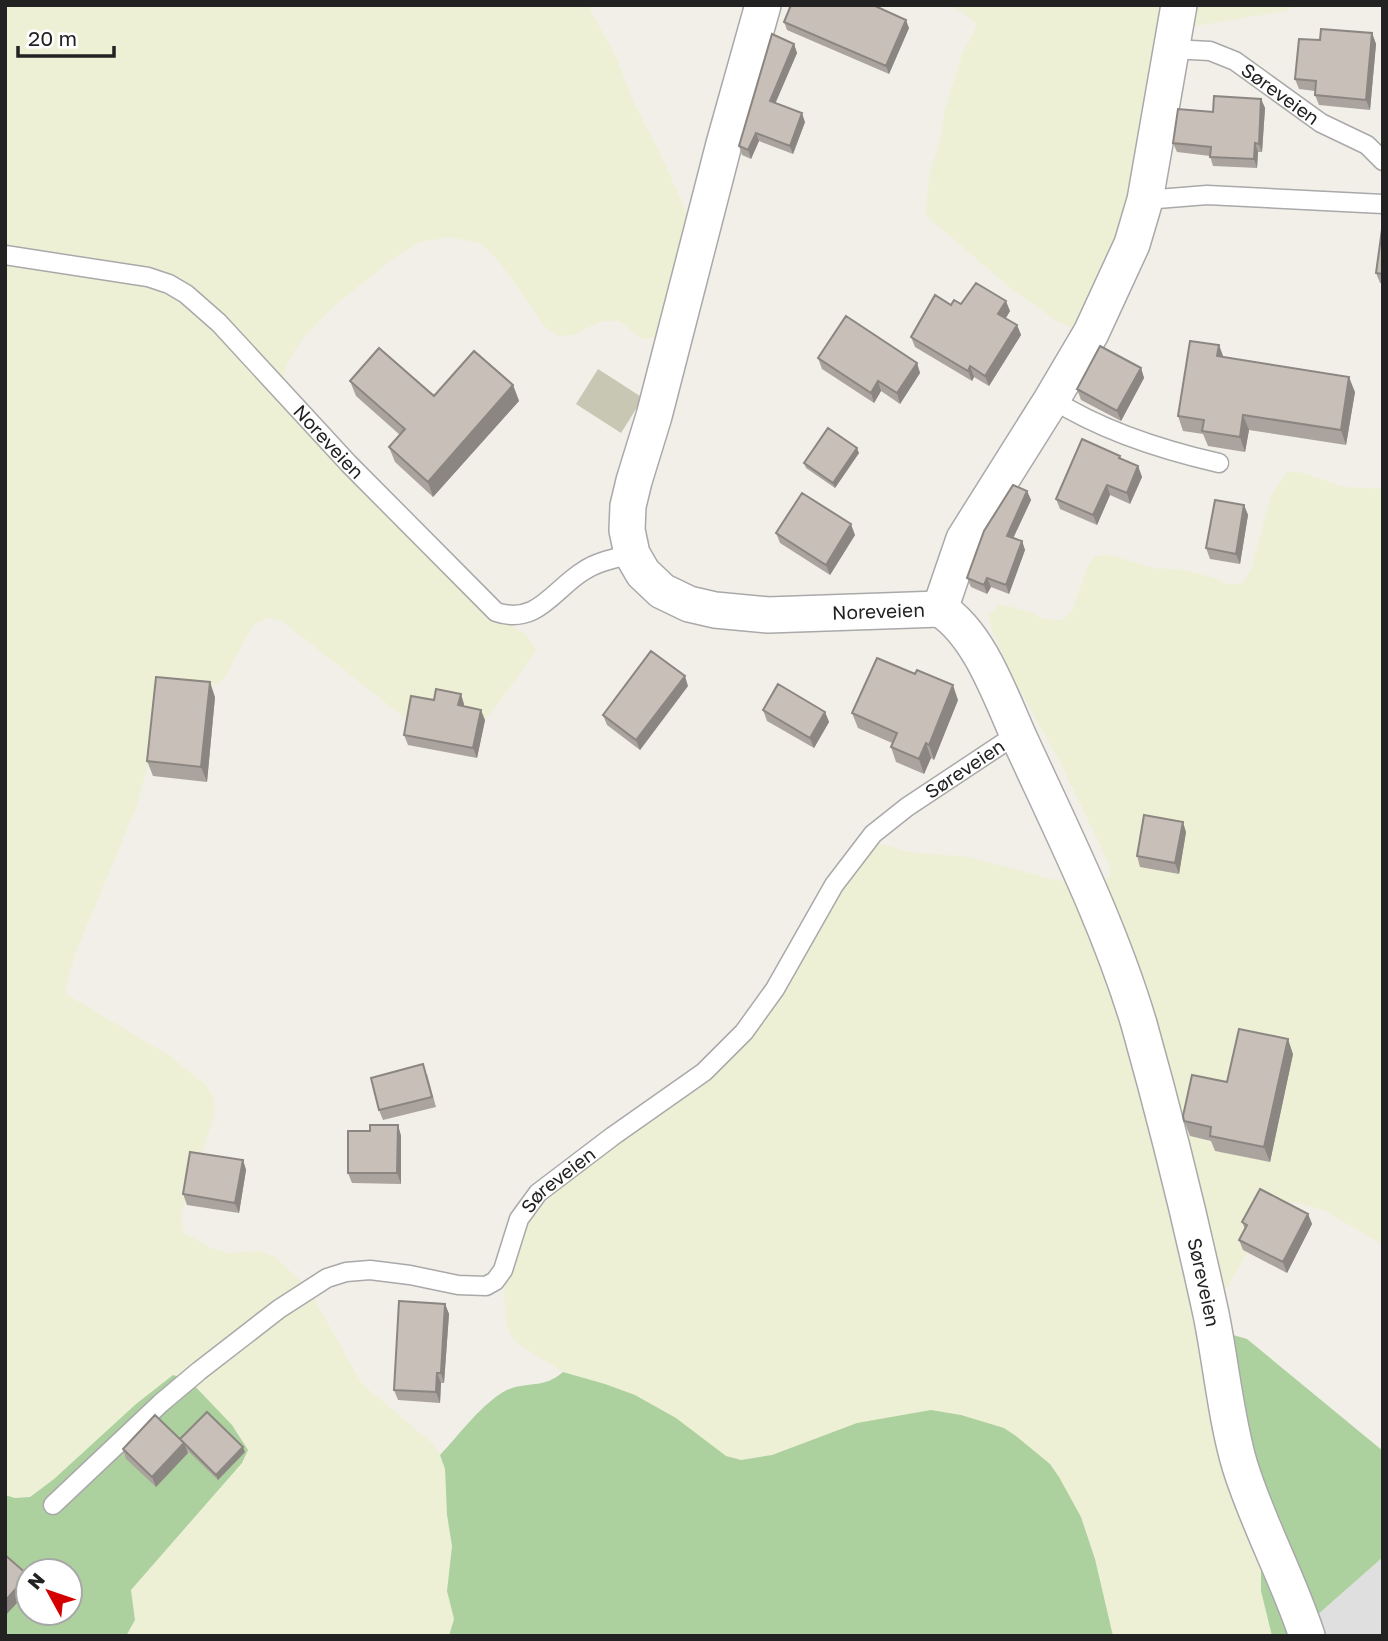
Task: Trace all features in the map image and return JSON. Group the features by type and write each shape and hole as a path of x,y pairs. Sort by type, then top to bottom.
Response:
{"street":[{"name":"Noreveien","path":"763,5 628,506 627,530 632,554 643,573 662,591 689,604 715,610 768,615 940,609"},
{"path":"940,609 964,539 1091,333 1132,244 1145,200 1178,5"},
{"name":"Søreveien","path":"940,609 953,617 966,632 988,671 1084,878 1138,1022 1208,1301 1240,1463 1255,1510 1307,1636"}],"lane":[{"name":"Søreveien","path":"1171,50 1210,51 1235,61 1321,123 1367,145 1383,161"},
{"path":"1145,200 1207,195 1383,204"},
{"name":"Noreveien","path":"5,255 148,277 186,293 219,323 349,464 496,611 509,616 524,615 535,610 589,567 632,554"},
{"path":"1052,399 1084,417 1168,452 1219,463"},
{"name":"Søreveien","path":"53,1505 161,1403 199,1371 279,1309 327,1278 346,1272 370,1270 458,1285 486,1286 495,1280 503,1270 519,1219 538,1193 704,1072 744,1032 775,989 834,885 873,834 907,807 1017,734"}],"shaded area":[{"path":"5,5 588,5 617,59 634,103 662,157 692,225 657,337 642,339 619,321 601,321 574,335 559,336 546,328 491,253 479,243 449,237 420,242 394,258 334,306 303,338 287,364 283,378 286,408 432,561 489,611 526,635 536,650 473,735 433,740 283,622 269,618 253,625 224,679 209,688 181,679 170,689 136,808 69,975 66,994 170,1056 206,1085 214,1098 215,1113 181,1215 184,1233 214,1249 228,1253 260,1251 274,1256 308,1288 362,1384 432,1443 440,1455 445,1469 447,1515 452,1546 447,1591 454,1619 449,1636 126,1636 135,1620 131,1590 242,1463 241,1436 189,1381 173,1375 136,1404 54,1479 29,1497 15,1498 5,1495"},
{"path":"950,5 1296,5 1286,11 1196,26 1182,32 1159,129 1089,319 1073,328 1058,322 1008,286 925,215 930,171 940,142 944,112 963,52 977,25"},
{"path":"598,369 643,398 621,433 576,404"},
{"path":"1288,471 1303,473 1344,487 1383,489 1383,1245 1324,1210 1294,1202 1280,1208 1252,1244 1221,1298 1261,1560 1261,1591 1272,1636 1113,1636 1095,1559 1081,1516 772,1455 741,1460 726,1456 605,1384 563,1372 523,1347 511,1337 506,1323 504,1292 515,1247 530,1221 549,1198 610,1149 700,1088 711,1077 796,973 844,877 863,854 879,843 908,852 969,857 1055,880 1102,885 1111,874 1107,860 1061,764 1010,672 992,630 989,615 1000,604 1030,612 1043,619 1062,620 1072,611 1087,568 1095,556 1110,555 1154,568 1185,570 1227,584 1243,583 1251,570 1271,495"},
{"path":"1383,1557 1383,1636 1309,1636 1307,1624"}],"green space":[{"path":"1233,1335 1247,1339 1383,1451 1383,1557 1307,1624 1309,1636 1272,1636 1261,1591 1261,1560 1212,1340"},
{"path":"563,1372 635,1395 676,1418 726,1456 741,1460 772,1455 857,1423 931,1410 961,1415 1004,1428 1050,1464 1081,1517 1095,1559 1113,1636 449,1636 454,1619 447,1591 452,1546 447,1515 445,1469 440,1455 480,1410 498,1395 515,1387 549,1381"},
{"path":"173,1375 189,1380 232,1425 248,1450 242,1463 131,1590 135,1620 126,1636 5,1636 5,1495 15,1498 30,1497 54,1479 136,1404"}],"building":[{"path":"791,5 873,5 906,20 886,66 784,22"},
{"path":"1321,29 1372,33 1366,100 1315,95 1316,81 1295,79 1299,39 1320,40"},
{"path":"772,34 794,44 770,101 802,113 790,146 756,133 748,150 739,146"},
{"path":"1214,96 1261,99 1259,144 1255,143 1254,159 1210,157 1211,147 1173,143 1178,109 1213,112"},
{"path":"1383,222 1383,274 1376,273"},
{"path":"976,283 1006,301 998,314 1017,325 985,376 970,366 968,371 911,337 935,295 951,305 954,300 961,304"},
{"path":"846,316 917,363 897,393 878,381 871,393 818,358"},
{"path":"1190,341 1219,345 1217,356 1349,377 1341,430 1243,415 1240,437 1202,431 1204,420 1178,416"},
{"path":"1100,346 1141,368 1117,411 1077,389"},
{"path":"379,348 434,396 474,351 513,385 428,482 389,447 405,429 350,381"},
{"path":"828,428 857,448 833,483 804,463"},
{"path":"1082,439 1138,466 1127,493 1107,485 1093,515 1056,499"},
{"path":"1013,485 1027,491 1007,536 1022,541 1006,585 987,578 984,585 967,578 984,531"},
{"path":"802,493 851,524 826,565 776,533"},
{"path":"1215,500 1244,505 1236,554 1206,548"},
{"path":"651,651 685,676 636,740 603,715"},
{"path":"877,658 915,674 917,670 953,685 929,745 926,743 919,759 891,747 897,733 852,713"},
{"path":"156,677 210,682 201,767 147,761"},
{"path":"778,684 825,712 810,738 763,710"},
{"path":"436,689 461,694 458,705 481,710 473,748 404,735 411,696 434,700"},
{"path":"1144,815 1183,822 1175,863 1137,856"},
{"path":"1239,1029 1288,1039 1264,1147 1210,1136 1211,1127 1184,1121 1192,1075 1227,1082"},
{"path":"423,1064 432,1097 379,1110 371,1078"},
{"path":"370,1125 398,1125 397,1173 348,1173 348,1131 370,1131"},
{"path":"190,1152 243,1160 235,1203 183,1194"},
{"path":"1260,1189 1308,1214 1283,1262 1239,1240 1247,1225 1242,1222"},
{"path":"399,1301 445,1304 441,1373 437,1373 436,1392 394,1390"},
{"path":"207,1412 243,1447 216,1475 180,1439"},
{"path":"155,1415 184,1443 152,1477 123,1449"},
{"path":"5,1555 14,1563 14,1591 5,1601"}]}
